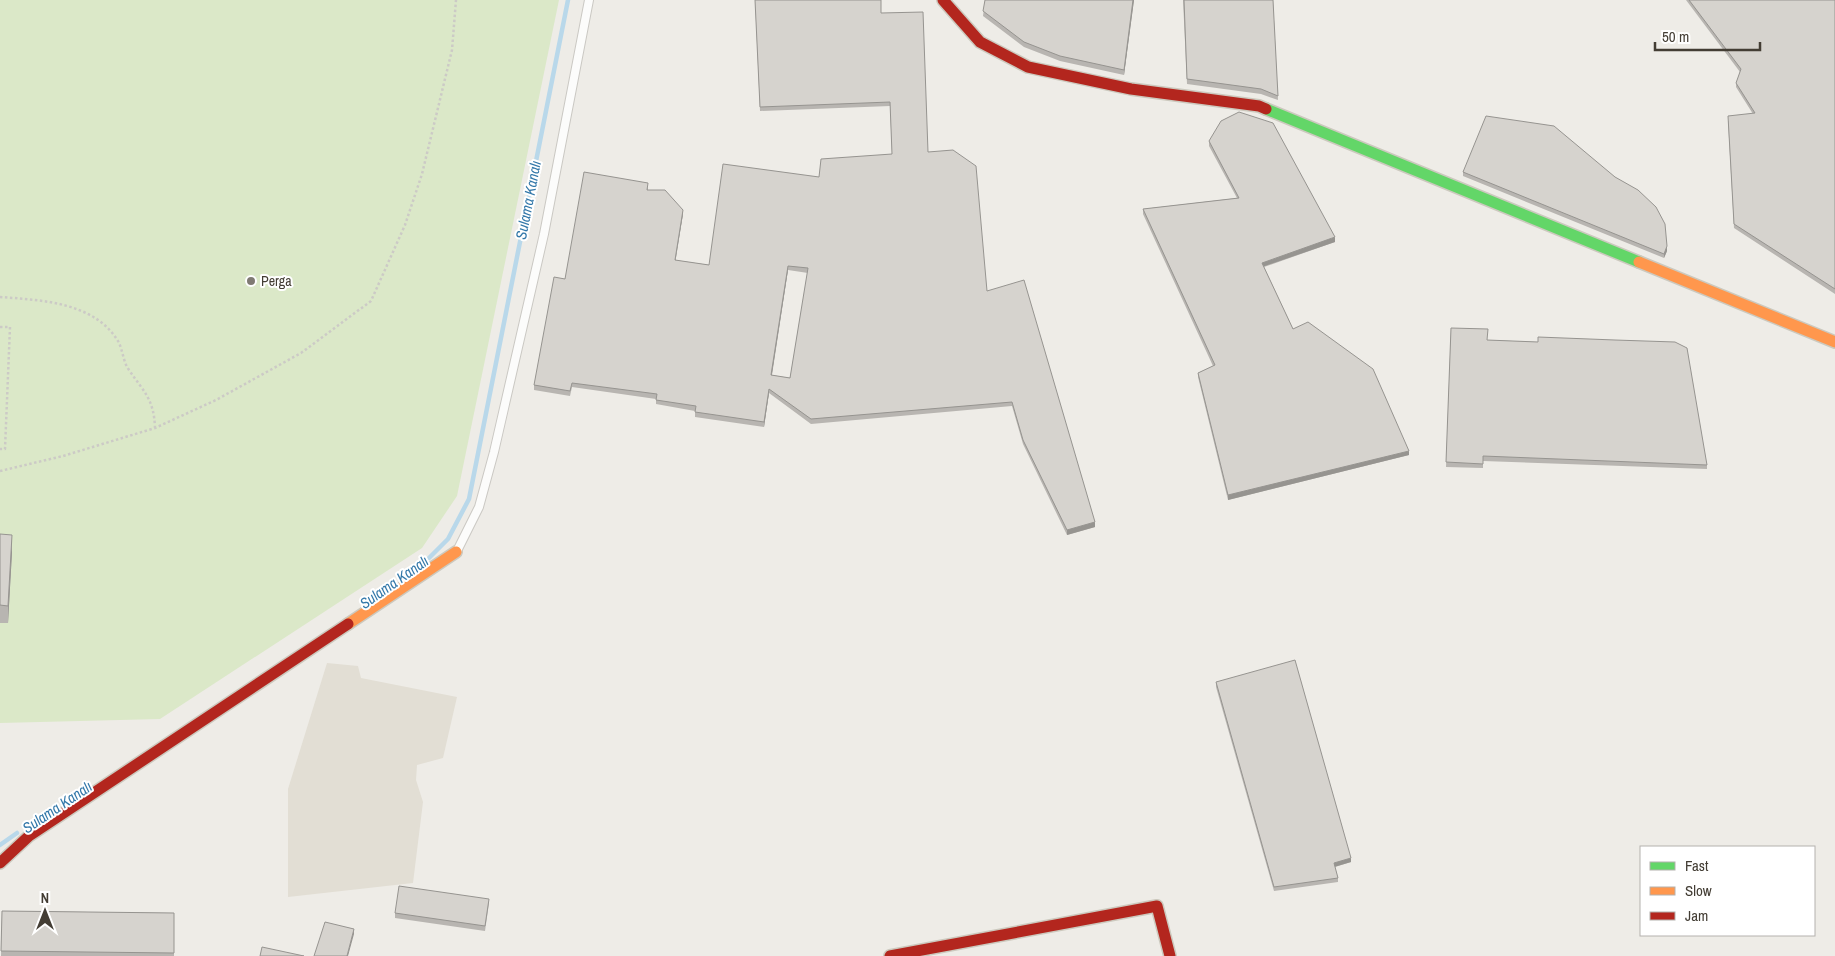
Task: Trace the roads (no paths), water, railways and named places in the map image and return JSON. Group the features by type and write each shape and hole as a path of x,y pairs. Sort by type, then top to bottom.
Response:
{"street":[{"path":"943,0 980,42 1028,67 1131,89 1259,106 1835,342"},
{"path":"0,863 29,836 456,552"},
{"path":"890,956 1157,906 1170,956"}],"lane":[{"path":"456,552 479,507 494,452 544,234 589,0"}],"waterway":[{"name":"Sulama Kanalı","path":"429,558 448,539 469,499 568,0"},
{"name":"Sulama Kanalı","path":"0,845 17,833"}],"place":[{"name":"Perga","path":"251,281"}]}
